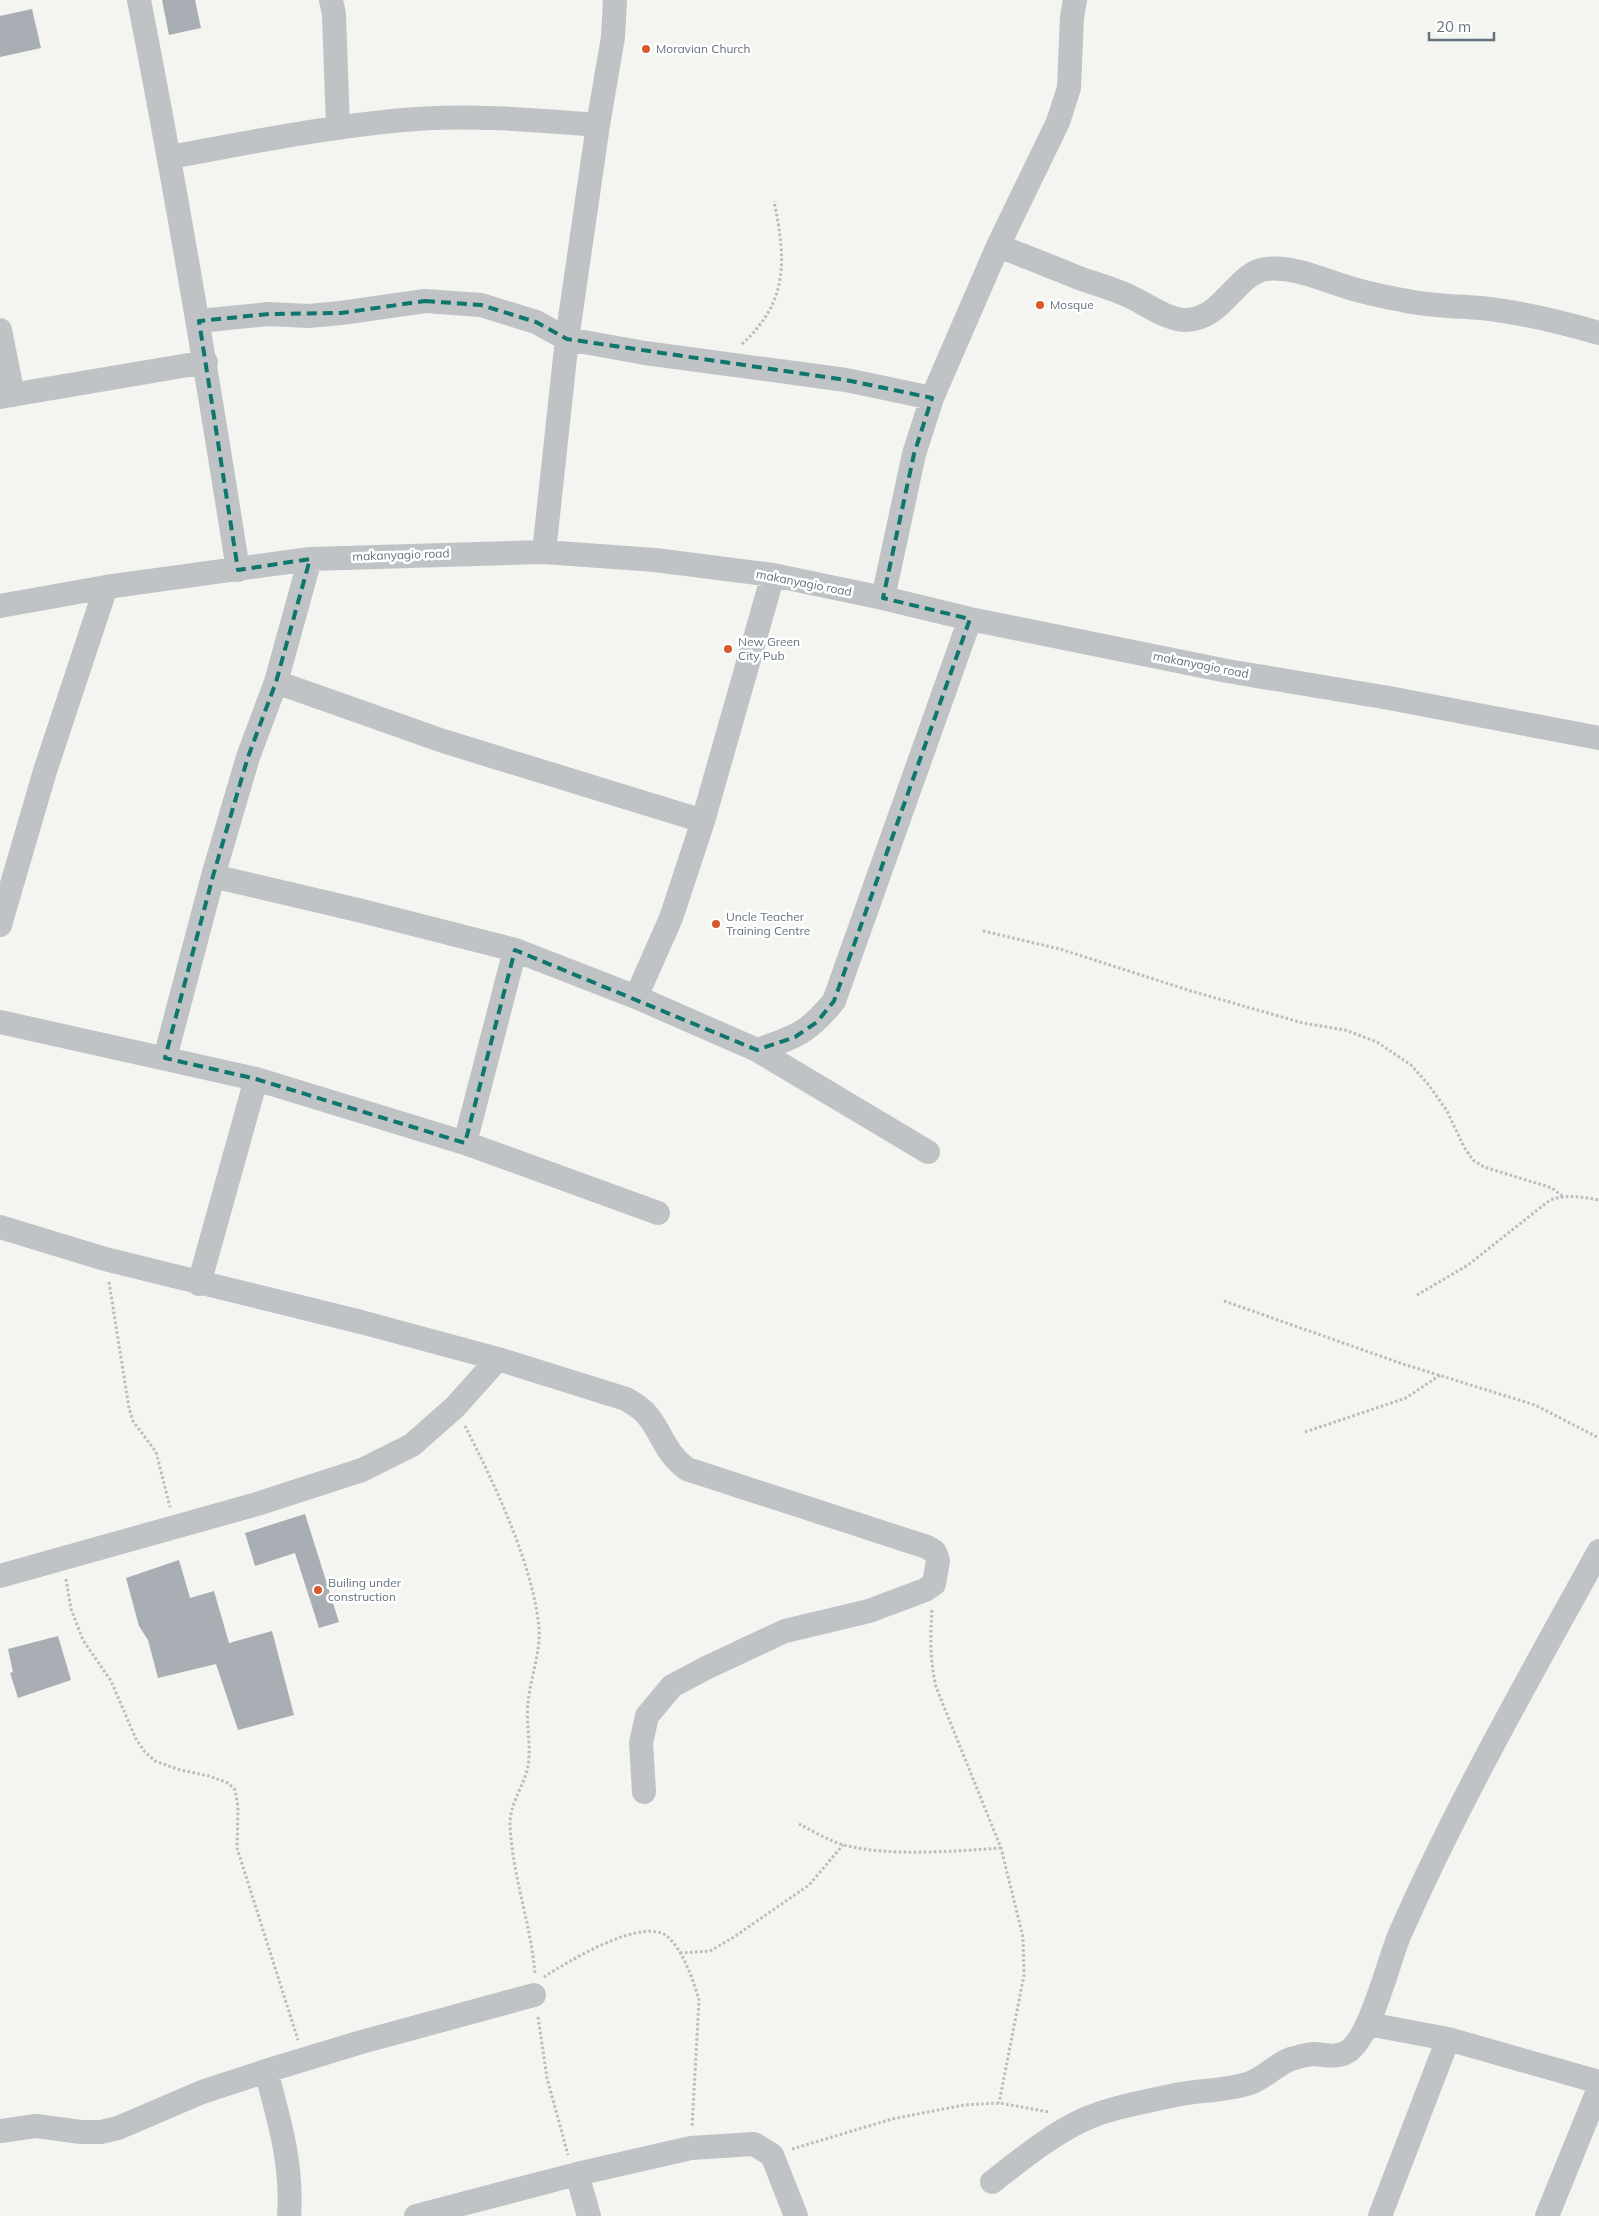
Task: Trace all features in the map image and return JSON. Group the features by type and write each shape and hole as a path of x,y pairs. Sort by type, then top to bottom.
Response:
{"street":[{"path":"138,0 170,157 206,362 238,570"},
{"path":"331,0 334,14 338,128"},
{"path":"544,552 567,339 598,125 613,37 615,0"},
{"path":"883,598 914,454 932,398 998,246 1058,122 1069,88 1072,18 1075,0"},
{"path":"170,157 338,128 405,119 519,118 598,125"},
{"path":"998,246 1127,295 1168,315 1184,320 1200,317 1216,309 1245,280 1265,269 1302,272 1351,288 1428,305 1482,308 1572,325 1599,333"},
{"path":"198,321 268,314 308,316 425,301 481,305 536,322 567,339 846,380 932,398"},
{"path":"0,330 7,396 206,362"},
{"name":"makanyagio road","path":"0,606 106,587 310,559 544,552 655,560 773,575 883,598 970,619 1228,671 1388,698 1599,738"},
{"path":"165,1058 213,876 248,757 276,682 310,559"},
{"path":"636,997 671,918 703,822 773,575"},
{"path":"0,925 45,771 106,587"},
{"path":"757,1050 795,1037 817,1022 834,1001 884,867 970,619"},
{"path":"276,682 452,744 703,822"},
{"path":"213,876 515,950 636,997 757,1050 928,1152"},
{"path":"466,1143 515,950"},
{"path":"0,1022 256,1079 466,1143 658,1213"},
{"path":"199,1284 256,1079"},
{"path":"0,1227 105,1259 199,1284 361,1322 498,1359 626,1399 641,1408 649,1417 675,1461 687,1469 927,1547 935,1552 938,1561 934,1584 925,1590 869,1611 785,1631 672,1686 647,1716 641,1743 644,1792"},
{"path":"0,1576 175,1527 362,1470 412,1445 455,1407 498,1359"},
{"path":"992,2182 1036,2149 1082,2120 1135,2104 1183,2093 1253,2082 1287,2061 1312,2054 1338,2056 1348,2051 1359,2041 1368,2024 1399,1938 1434,1863 1490,1750 1599,1551"},
{"path":"0,2131 36,2126 81,2132 101,2132 132,2123 202,2092 535,1989"},
{"path":"1368,2024 1448,2039 1599,2082"},
{"path":"1380,2216 1448,2039"},
{"path":"266,2071 287,2151 291,2200 289,2216"},
{"path":"1547,2216 1599,2088"},
{"path":"416,2216 575,2174 691,2148 754,2144 772,2154 796,2216"},
{"path":"575,2174 589,2216"}],"path":[{"path":"721,363 752,334 773,307 781,275 782,239 774,201"},
{"path":"983,931 1060,949 1303,1024 1345,1030 1377,1042 1411,1065 1428,1084 1447,1111 1464,1148 1473,1160 1484,1167 1552,1188 1562,1196"},
{"path":"1417,1295 1468,1265 1550,1200 1562,1196 1573,1196 1599,1200"},
{"path":"105,1259 129,1408 133,1421 156,1452 175,1527"},
{"path":"1224,1301 1403,1364 1536,1406 1599,1438"},
{"path":"1305,1432 1406,1398 1440,1375"},
{"path":"455,1407 488,1471 521,1555 535,1605 539,1630 528,1704 530,1757 528,1772 516,1797 510,1823 512,1850 526,1917 547,2078 575,2174"},
{"path":"64,1558 71,1609 83,1640 111,1681 136,1739 145,1752 155,1760 180,1770 209,1776 228,1783 235,1790 238,1807 237,1848 304,2060"},
{"path":"934,1584 930,1643 933,1674 944,1710 1001,1848 1023,1937 1024,1975 999,2103"},
{"path":"799,1824 843,1845 864,1848 948,1852 1001,1848"},
{"path":"680,1953 710,1951 734,1937 809,1885 843,1845"},
{"path":"535,1989 579,1954 615,1939 643,1932 657,1932 668,1937 680,1953 695,1986 699,2000 691,2148"},
{"path":"772,2154 892,2119 964,2105 999,2103 1036,2109 1082,2120"}],"highlighted area":[{"path":"425,301 481,305 536,322 567,339 846,380 932,398 914,454 883,598 970,619 834,1001 817,1022 795,1037 757,1050 515,950 465,1143 256,1079 165,1058 213,876 248,757 276,682 310,559 238,570 199,321 269,314 341,313"}],"building":[{"path":"162,0 195,0 201,28 169,35"},
{"path":"32,9 41,48 0,57 0,16"},
{"name":"Builing under construction","path":"305,1514 339,1622 319,1628 295,1553 255,1566 245,1533"},
{"path":"179,1560 190,1598 214,1591 229,1643 272,1631 294,1715 238,1730 216,1664 158,1678 148,1640 139,1626 126,1578"},
{"path":"58,1636 71,1680 18,1698 10,1673 13,1672 8,1649"}],"place":[{"name":"Moravian Church","path":"646,49"},
{"name":"Mosque","path":"1040,305"},
{"name":"New Green City Pub","path":"728,649"},
{"name":"Uncle Teacher Training Centre","path":"716,924"},
{"name":"Builing under construction","path":"318,1590"}]}
